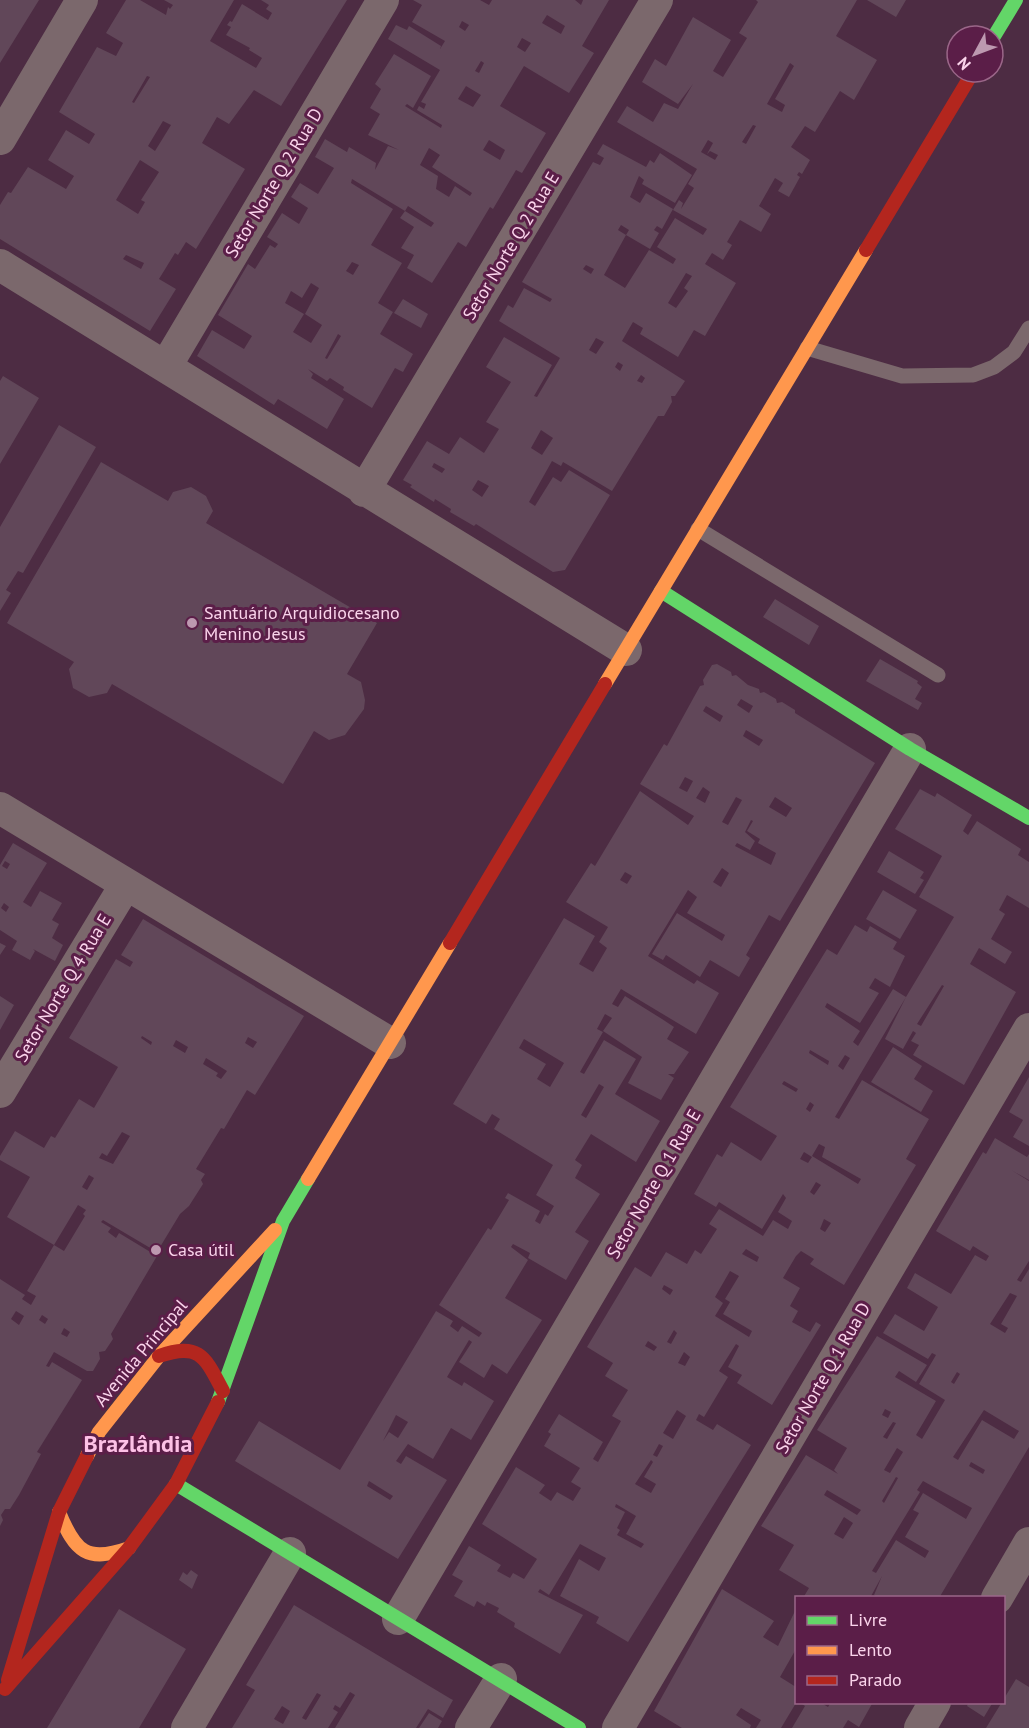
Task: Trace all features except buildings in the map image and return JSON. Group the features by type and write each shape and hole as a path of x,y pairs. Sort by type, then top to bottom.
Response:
{"street":[{"path":"0,139 82,0"},
{"name":"Setor Norte Q 2 Rua D","path":"166,366 383,0"},
{"name":"Setor Norte Q 2 Rua E","path":"364,491 657,0"},
{"path":"1001,24 1016,0"},
{"path":"3,1693 129,1548 177,1484 223,1391 283,1221 965,84"},
{"path":"0,265 364,491 626,650"},
{"path":"661,591 910,749 1029,818"},
{"name":"Setor Norte Q 1 Rua E","path":"398,1619 910,749"},
{"path":"0,808 390,1042"},
{"name":"Setor Norte Q 4 Rua E","path":"0,1092 126,884"},
{"name":"Setor Norte Q 1 Rua D","path":"618,1728 1029,1029"},
{"name":"Avenida Principal","path":"3,1693 58,1512 99,1432 159,1356 283,1221"},
{"path":"159,1356 183,1349 198,1355 209,1364 223,1391"},
{"path":"177,1484 579,1728"},
{"path":"58,1512 71,1540 84,1550 99,1556 129,1548"},
{"path":"998,1596 1029,1543"},
{"path":"187,1728 290,1553"},
{"path":"471,1728 501,1679"},
{"path":"920,1728 934,1704"}],"lane":[{"path":"807,348 902,376 972,375 994,367 1014,352 1029,328"},
{"path":"698,529 938,675"}],"traffic: fast":[{"path":"1001,24 1016,0"},
{"path":"661,591 910,749 1029,818"},
{"path":"218,1402 283,1221 308,1179"},
{"path":"176,1484 579,1728"}],"traffic: slow":[{"path":"605,684 866,250"},
{"path":"308,1179 450,943"},
{"path":"87,1456 99,1432 159,1356 275,1230"},
{"path":"59,1512 71,1537 84,1551 103,1554 129,1548"}],"traffic: jam":[{"path":"866,250 966,84"},
{"path":"450,943 605,684"},
{"path":"159,1356 173,1352 193,1352 206,1361 223,1391"},
{"path":"5,1689 129,1548 176,1484 218,1402"},
{"path":"8,1680 59,1512 87,1456"}],"place":[{"name":"Santuário Arquidiocesano Menino Jesus","path":"192,623"},
{"name":"Casa útil","path":"156,1250"}],"district":[{"name":"Brazlândia","path":"138,1444"}]}
